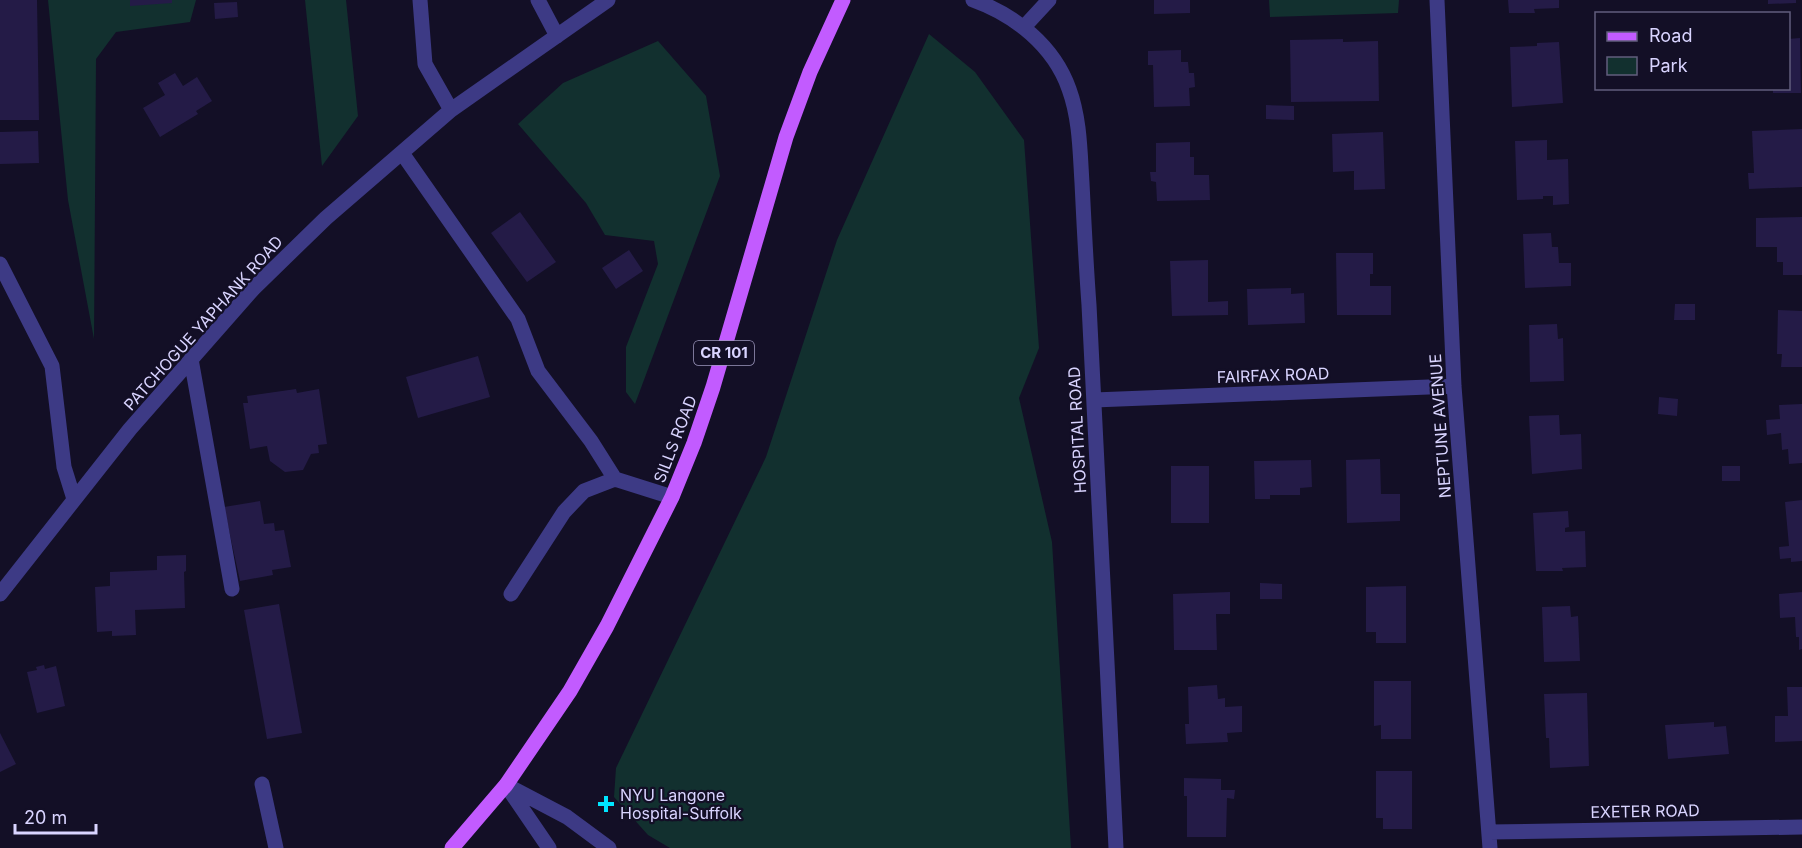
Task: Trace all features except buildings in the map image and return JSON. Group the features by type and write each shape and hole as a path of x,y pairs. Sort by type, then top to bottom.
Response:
{"main road":[{"name":"SILLS ROAD","path":"452,848 506,785 533,748 575,682 629,584 672,497 694,443 716,377 786,137 810,72 843,0"}],"street":[{"path":"420,0 425,64 451,110"},
{"path":"538,0 557,36"},
{"name":"PATCHOGUE YAPHANK ROAD","path":"0,594 130,429 254,288 310,234 451,110 608,0"},
{"name":"HOSPITAL ROAD","path":"973,0 994,8 1024,27 1054,61 1069,87 1074,106 1080,156 1094,400 1116,848"},
{"path":"1024,27 1049,0"},
{"name":"NEPTUNE AVENUE","path":"1437,0 1454,386 1490,840"},
{"path":"402,153 518,319 538,371 591,441 615,479"},
{"path":"0,264 52,366 64,467 74,499"},
{"path":"191,359 232,589"},
{"name":"FAIRFAX ROAD","path":"1094,400 1454,386"},
{"path":"511,594 564,512 584,491 615,479 672,497"},
{"path":"262,784 276,848"},
{"path":"506,785 549,848"},
{"path":"506,785 567,817 609,848"},
{"name":"EXETER ROAD","path":"1490,840 1802,826"}],"green space":[{"path":"48,0 196,0 190,22 116,32 96,59 94,339 68,200"},
{"path":"305,0 346,0 358,116 322,166"},
{"path":"1269,0 1399,0 1398,13 1270,17"},
{"path":"929,34 975,72 1024,140 1039,348 1019,398 1052,542 1071,848 670,848 648,835 614,797 616,768 766,457 837,240"},
{"path":"658,41 706,96 720,176 635,404 626,392 626,347 658,264 654,241 605,235 586,203 518,124 563,83"}],"place":[{"name":"NYU Langone Hospital-Suffolk","path":"606,804"}]}
